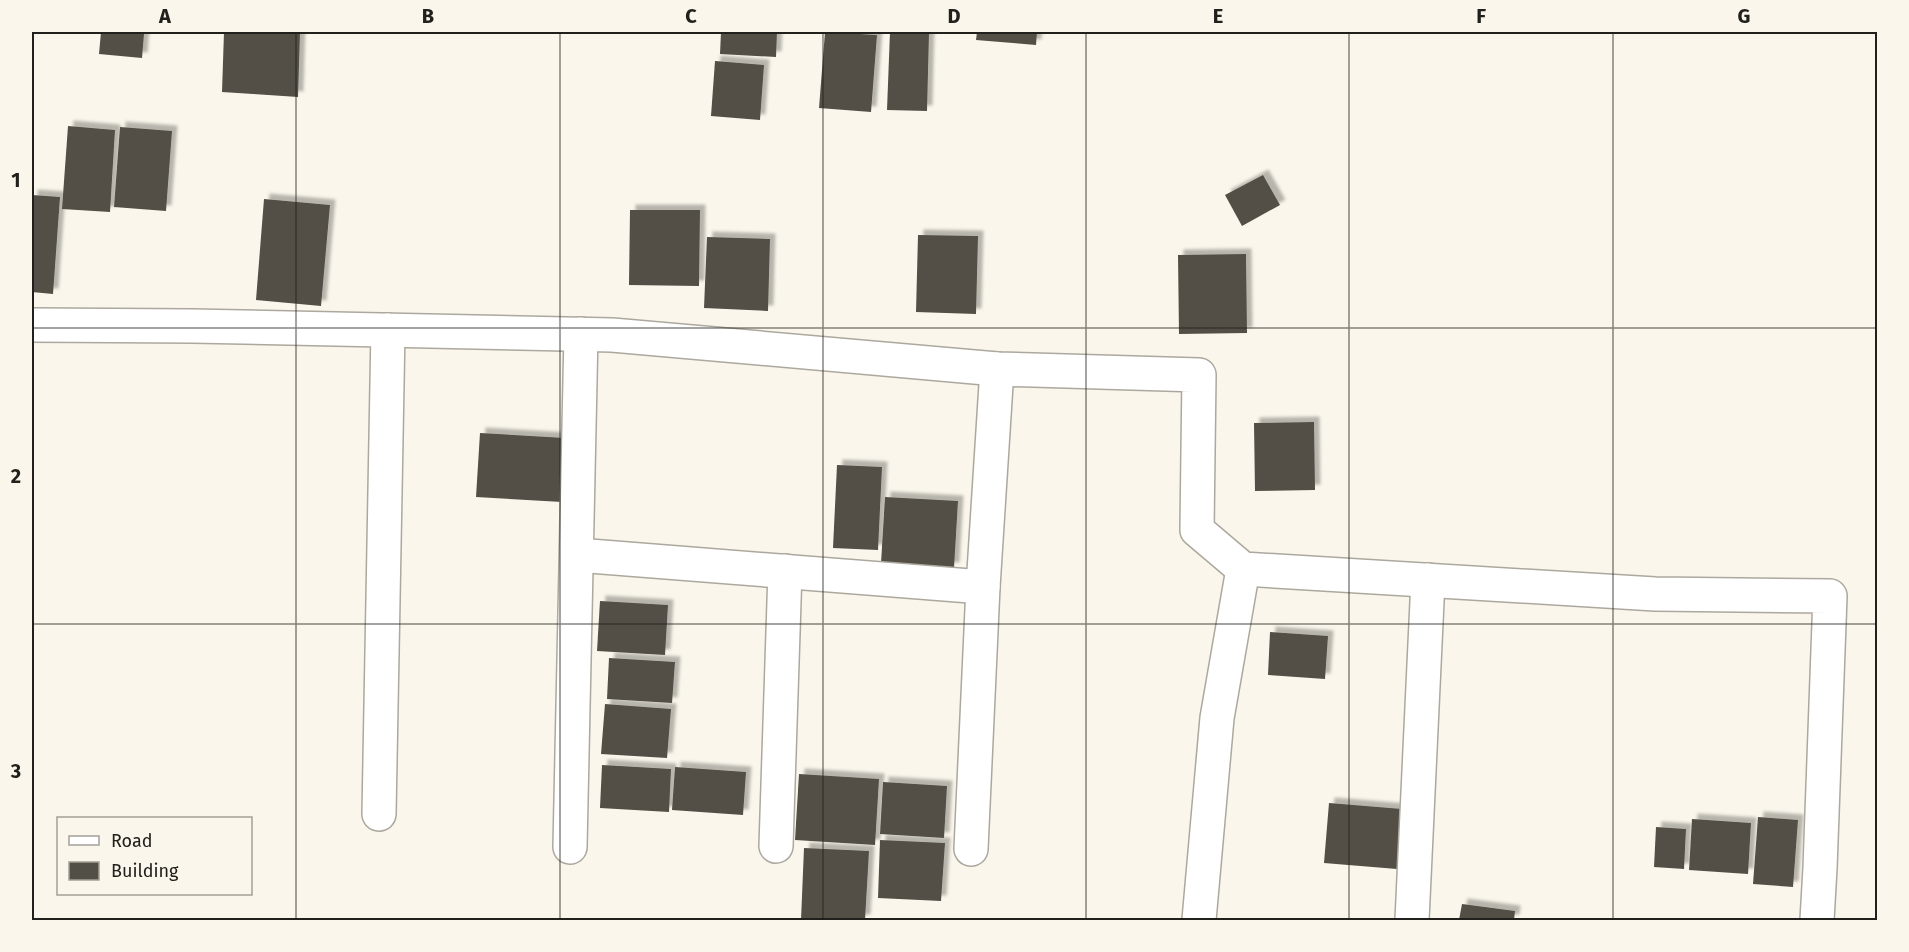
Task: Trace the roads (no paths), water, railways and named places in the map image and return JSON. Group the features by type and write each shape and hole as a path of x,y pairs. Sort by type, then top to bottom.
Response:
{"street":[{"path":"32,325 581,334 997,369 1199,375 1197,530 1243,569 1655,594 1830,596 1817,921"},
{"path":"379,814 388,330"},
{"path":"570,847 581,334"},
{"path":"971,849 983,587 997,369"},
{"path":"577,555 983,587"},
{"path":"1199,921 1216,718 1243,569"},
{"path":"776,846 785,571"},
{"path":"1412,921 1428,580"}]}
